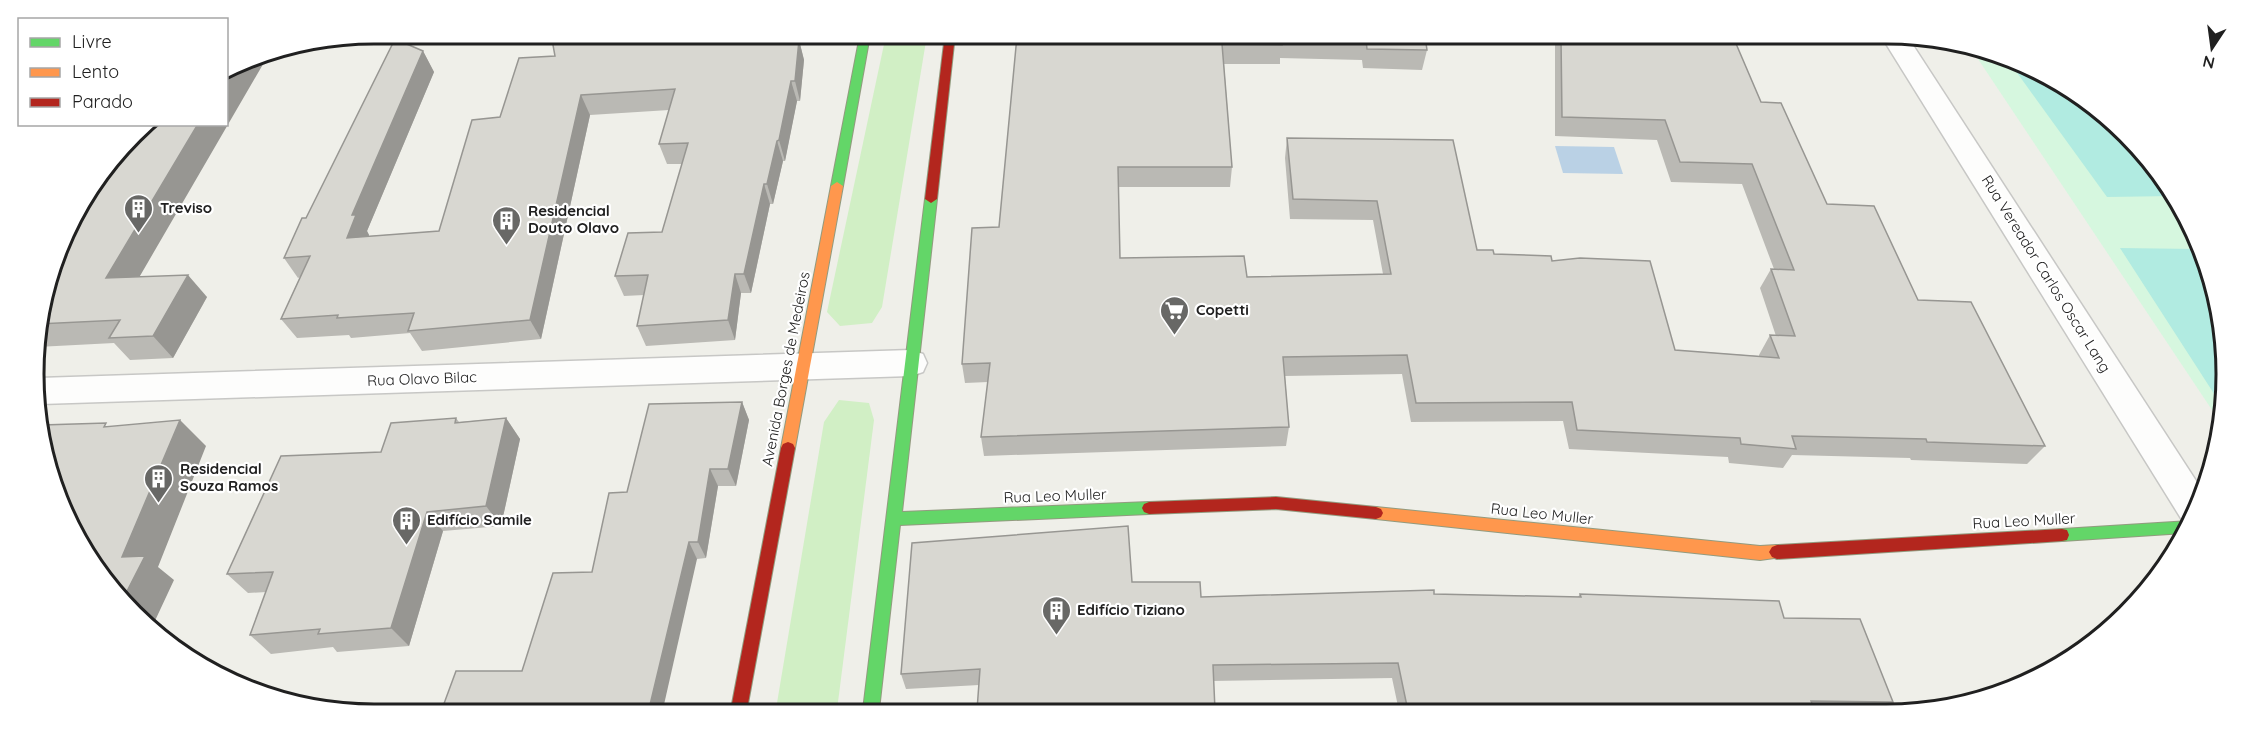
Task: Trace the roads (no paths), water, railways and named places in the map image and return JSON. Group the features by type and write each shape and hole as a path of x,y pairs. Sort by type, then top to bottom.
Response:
{"main road":[{"name":"Avenida Borges de Medeiros","path":"740,704 864,44"},
{"path":"872,704 949,44"},
{"name":"Rua Leo Muller","path":"893,519 1276,503 1760,553 2178,528"}],"street":[{"name":"Rua Vereador Carlos Oscar Lang","path":"1899,44 2191,501"},
{"name":"Rua Olavo Bilac","path":"44,391 911,363"}],"place":[{"name":"Treviso","path":"139,234"},
{"name":"Residencial Douto Olavo","path":"507,246"},
{"name":"Copetti","path":"1175,336"},
{"name":"Residencial Souza Ramos","path":"159,504"},
{"name":"Edifício Samile","path":"406,546"},
{"name":"Edifício Tiziano","path":"1056,636"}]}
